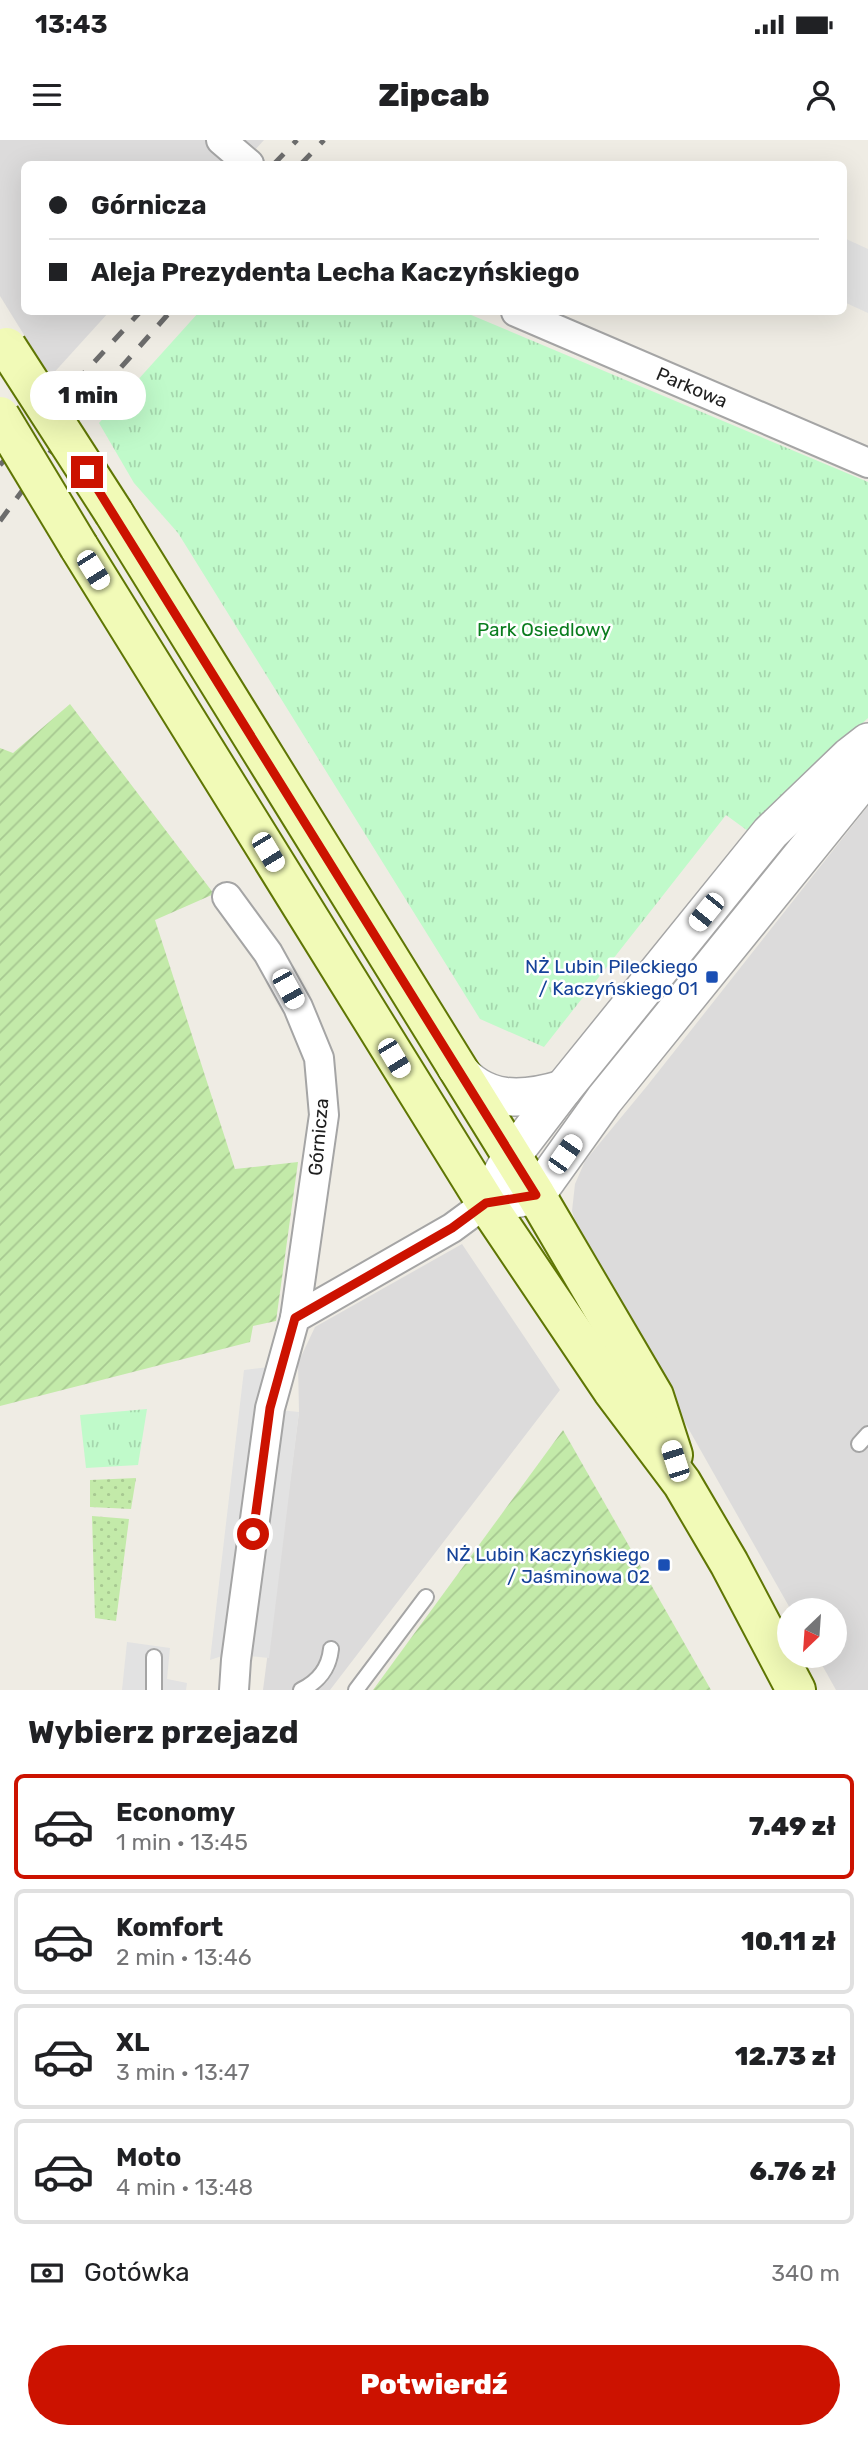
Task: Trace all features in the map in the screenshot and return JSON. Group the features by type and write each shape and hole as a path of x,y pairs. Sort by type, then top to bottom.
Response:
{"main road":[{"path":"3,342 114,513 536,1195 654,1396 682,1483"},
{"path":"0,416 486,1203 612,1390 682,1483 729,1563 796,1690"}],"street":[{"path":"221,140 245,161"},
{"name":"Parkowa","path":"523,315 868,463"},
{"path":"295,1318 452,1228 486,1203 511,1157 563,1089 770,833 849,756 868,742"},
{"path":"486,1203 536,1195 604,1101 868,774"},
{"name":"Górnicza","path":"227,897 268,953 298,1007 319,1058 324,1115 295,1318 270,1408 234,1690"},
{"path":"456,1067 475,1086 504,1096 534,1097 563,1089"}],"lane":[{"path":"356,1690 426,1597"},
{"path":"301,1690 315,1681 324,1670 331,1649"},
{"path":"153,1690 154,1657"}],"shaded area":[{"path":"0,140 264,140 245,161 21,161 21,315 106,315 50,377 0,296"},
{"path":"847,239 868,249 868,313 847,303"},
{"path":"868,806 868,1690 836,1690 824,1668 847,1668 847,1598 784,1598 580,1237 572,1211 575,1184 585,1161"},
{"path":"462,1244 560,1390 330,1690 263,1690 299,1412 298,1363 315,1327"},
{"path":"270,1367 228,1654 210,1660 244,1370"},
{"path":"280,1410 299,1412 269,1658 249,1656"},
{"path":"127,1642 170,1648 167,1679 187,1683 186,1690 122,1690"}],"green space":[{"name":"Park Osiedlowy","path":"196,315 471,315 868,482 868,718 748,831 726,815 544,1047 480,1019 178,533 134,483 99,423"},
{"path":"70,704 214,894 155,920 235,1169 298,1162 276,1321 253,1326 250,1342 0,1406 0,748 13,753"},
{"path":"147,1409 138,1465 86,1468 80,1415"},
{"path":"563,1430 711,1690 373,1690"},
{"path":"136,1478 131,1509 90,1507 90,1480"},
{"path":"92,1516 129,1519 116,1621 95,1618"}],"railway":[{"path":"277,161 297,140"},
{"path":"304,161 324,140"},
{"path":"0,465 137,315"},
{"path":"0,521 71,424 167,315"}],"place":[{"name":"NŻ Lubin Pileckiego / Kaczyńskiego 01","path":"712,977"},
{"name":"NŻ Lubin Kaczyńskiego / Jaśminowa 02","path":"664,1565"}],"route":[{"path":"87,472 536,1195 486,1203 452,1228 295,1318 270,1408 253,1534"}]}
